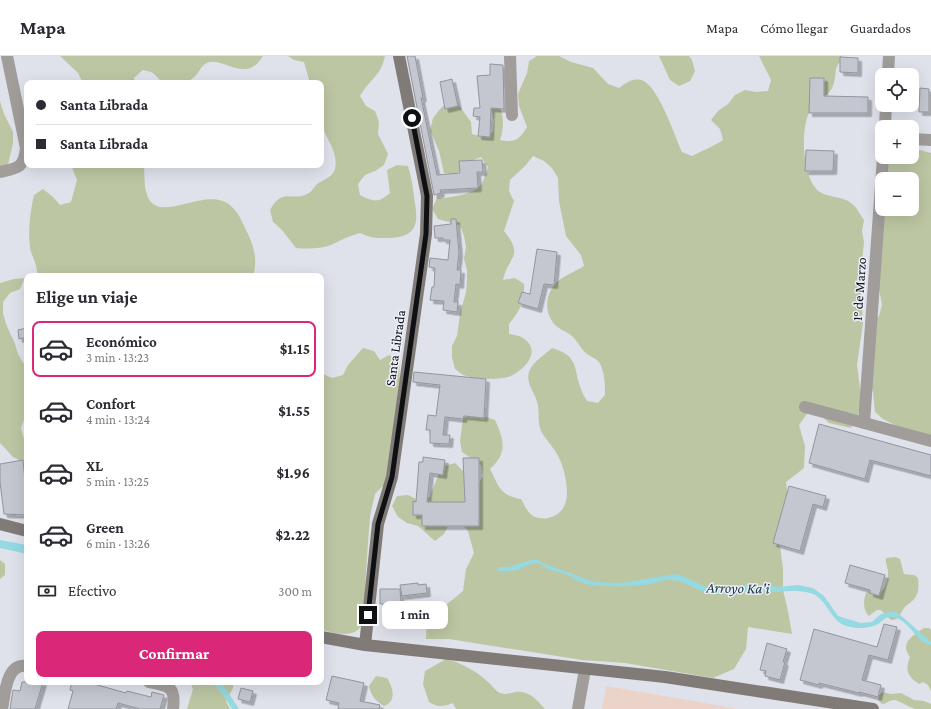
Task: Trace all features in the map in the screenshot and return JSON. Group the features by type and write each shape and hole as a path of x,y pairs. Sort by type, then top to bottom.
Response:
{"street":[{"path":"7,56 24,138"},
{"name":"Santa Librada","path":"365,645 378,524 392,477 426,234 427,196 399,56"},
{"path":"510,56 512,115"},
{"path":"888,68 889,56"},
{"path":"919,139 931,140"},
{"path":"0,172 19,167 24,160"},
{"name":"1° de Marzo","path":"864,423 882,164"},
{"path":"804,407 931,441"},
{"path":"0,524 24,530"},
{"path":"324,638 365,645 665,677 857,708 873,709"},
{"path":"2,709 9,679 14,669 21,665 24,666"},
{"path":"578,709 585,669"},
{"path":"162,685 171,690 174,697 173,709"}],"shaded area":[{"path":"606,686 722,706 737,709 602,709"}],"green space":[{"path":"60,56 263,56 256,64 249,68 242,69 220,63 207,63 190,80 160,80 153,73 143,70 134,78 134,80 82,80 78,73"},
{"path":"288,56 385,56 378,73 360,96 366,106 375,111 379,122 378,134 388,154 384,165 365,175 358,184 360,195 372,200 382,199 390,193 387,170 397,165 408,166 416,213 415,226 412,231 400,237 390,238 372,237 360,233 331,245 305,249 296,248 282,230 273,222 270,210 279,199 288,196 303,196 309,193 317,184 334,172 336,162 333,149 324,130 324,80 309,80 304,62 294,60"},
{"path":"537,56 559,56 571,62 593,68 608,84 619,88 629,81 641,80 654,91 660,101 682,152 692,156 723,140 720,129 711,120 735,95 745,90 756,92 768,91 771,80 759,56 842,56 842,59 836,68 834,83 831,90 813,106 809,114 804,137 804,150 809,176 814,186 824,194 848,201 855,207 864,220 862,231 864,242 860,279 863,323 857,365 861,408 851,428 829,423 812,407 799,425 805,446 804,468 786,482 789,504 788,525 780,546 783,568 783,590 792,634 748,627 746,649 734,669 713,678 625,663 582,660 449,639 426,639 427,616 446,605 463,591 466,569 474,553 468,531 461,523 449,524 444,534 435,541 418,526 407,523 398,517 392,506 397,496 408,495 418,500 429,498 438,476 445,466 455,463 463,471 467,480 477,486 483,476 481,465 462,452 460,441 463,418 483,416 495,420 501,434 503,446 502,452 496,463 490,469 498,485 508,495 521,499 527,510 534,517 548,518 554,516 559,513 565,505 567,488 562,464 556,452 541,431 538,406 528,376 530,369 552,348 561,351 574,363 581,390 587,401 598,403 605,395 604,374 599,362 584,351 571,335 555,325 549,315 547,304 552,288 562,278 584,266 581,255 566,236 559,201 558,178 552,168 544,161 533,156 510,180 509,191 514,201 504,231 513,246 514,252 503,280 515,278 524,284 523,301 516,315 509,324 509,334 520,336 528,342 531,347 530,359 520,370 508,377 487,379 470,377 462,374 455,369 452,357 452,346 457,336 460,314 466,292 467,270 464,259 466,247 460,225 438,219 432,209 437,198 459,196 471,192 479,187 485,177 488,167 481,157 471,161 455,175 444,173 439,151 430,130 433,118 448,102 458,104 471,122 472,134 483,137 493,132 494,121 491,109 495,98 502,113 503,119 503,129 500,140 516,140 522,135 527,127 519,106 518,94 527,73 529,61"},
{"path":"659,56 689,56 692,60 695,71 690,81 679,86 670,80"},
{"path":"0,101 4,114 13,132 13,143 8,165 0,172"},
{"path":"919,150 931,153 931,443 883,419 875,412 873,392 870,382 871,322 879,316 882,305 878,283 884,216 919,216 919,172 883,172 883,164 919,164"},
{"path":"72,168 144,168 147,195 152,203 160,207 169,207 214,199 224,202 233,208 238,214 252,243 255,259 254,273 37,273 29,238 30,216 34,195 43,189 60,205 71,202 77,180"},
{"path":"24,278 24,280 20,289 10,293 3,302 3,313 18,354 24,364 24,420 21,428 24,439 24,462 13,457 0,443 0,283"},
{"path":"363,348 374,351 380,360 389,355 399,360 400,382 392,481 382,487 375,494 370,516 364,617 358,630 353,633 342,634 324,630 324,374 332,378 343,375 348,365"},
{"path":"896,557 900,559 904,574 914,575 918,578 916,597 905,607 896,619 891,620 881,610 877,610 869,616 864,605 866,593 871,591 880,592 883,589 886,585 888,577 886,558"},
{"path":"0,560 5,564 5,575 0,579"},
{"path":"924,628 929,628 931,630 931,691 928,685 923,682 919,684 912,678 907,669 910,657 906,648 907,644 912,637"},
{"path":"446,659 457,662 473,670 483,677 498,692 506,694 521,692 529,694 545,709 456,709 453,703 440,706 432,704 429,702 423,684 425,671"},
{"path":"376,676 387,678 391,686 393,694 391,701 384,706 372,695 369,686"},
{"path":"191,685 233,685 233,688 226,701 230,709 187,709 193,689"},
{"path":"883,692 891,694 901,693 914,700 924,701 931,704 931,709 915,709 894,700 882,704 878,700 879,695"}],"water":[{"path":"0,540 24,544 24,553 0,548"},
{"name":"Arroyo Ka'i","path":"535,559 594,582 622,583 676,574 710,589 723,587 731,589 751,584 779,587 798,585 813,588 824,596 838,616 861,623 872,622 881,614 893,611 898,613 931,642 931,645 921,640 904,622 893,617 886,618 874,626 859,628 848,627 836,620 819,598 806,592 774,592 756,590 711,593 701,591 682,582 668,580 633,586 596,586 580,582 568,575 550,570 537,563 517,570 498,571 499,567 508,567"},
{"path":"215,685 223,685 239,709 232,709"}],"building":[{"path":"407,56 415,56 423,98 421,98 437,175 460,173 459,161 482,160 483,172 477,172 478,188 440,190 441,193 434,195"},
{"path":"840,57 858,58 858,73 840,72"},
{"path":"490,64 503,65 504,109 491,108 490,137 478,136 480,117 473,116 474,108 480,108 477,76 490,75"},
{"path":"810,78 824,78 824,96 868,97 868,113 809,113"},
{"path":"452,79 458,106 445,109 440,82"},
{"path":"920,88 929,89 929,112 919,112"},
{"path":"806,150 834,151 833,171 805,171"},
{"path":"451,219 456,219 459,253 457,270 461,270 460,285 456,284 454,302 458,302 457,312 443,310 444,301 430,300 432,287 434,287 435,268 429,267 430,258 448,260 450,240 435,238 434,226 451,224"},
{"path":"537,249 557,252 554,285 544,284 538,309 518,303 522,292 530,294"},
{"path":"24,329 24,338 19,339 18,330"},
{"path":"414,372 486,379 484,418 464,416 463,419 445,417 443,435 450,435 449,444 430,443 430,430 426,430 428,415 436,416 440,385 413,382"},
{"path":"819,424 931,455 931,476 870,460 865,479 809,463"},
{"path":"423,457 445,460 443,475 430,473 427,502 465,502 463,458 479,458 479,526 422,526 422,515 413,515 413,501 416,502 419,462 423,462"},
{"path":"23,460 24,515 4,514 0,482 0,464"},
{"path":"789,486 826,496 823,507 813,504 800,551 773,543"},
{"path":"850,565 885,575 879,596 870,593 870,590 845,583"},
{"path":"418,583 418,585 426,584 427,593 402,596 400,585"},
{"path":"380,589 400,589 401,604 380,604"},
{"path":"884,624 897,627 888,660 869,655 862,680 881,685 878,697 800,680 814,629 877,647"},
{"path":"767,643 787,649 780,680 765,676 766,671 760,670"},
{"path":"332,676 364,683 360,701 380,705 379,709 338,709 339,703 326,700"},
{"path":"22,682 24,682 24,685 42,685 35,709 10,709 13,690 20,691"},
{"path":"71,685 98,685 126,693 127,691 151,697 152,692 164,695 160,709 140,709 118,703 116,709 68,709 73,691 70,690"},
{"path":"241,688 253,691 250,702 238,699"}],"route":[{"path":"368,615 378,524 392,477 426,234 427,196 412,118"}]}
